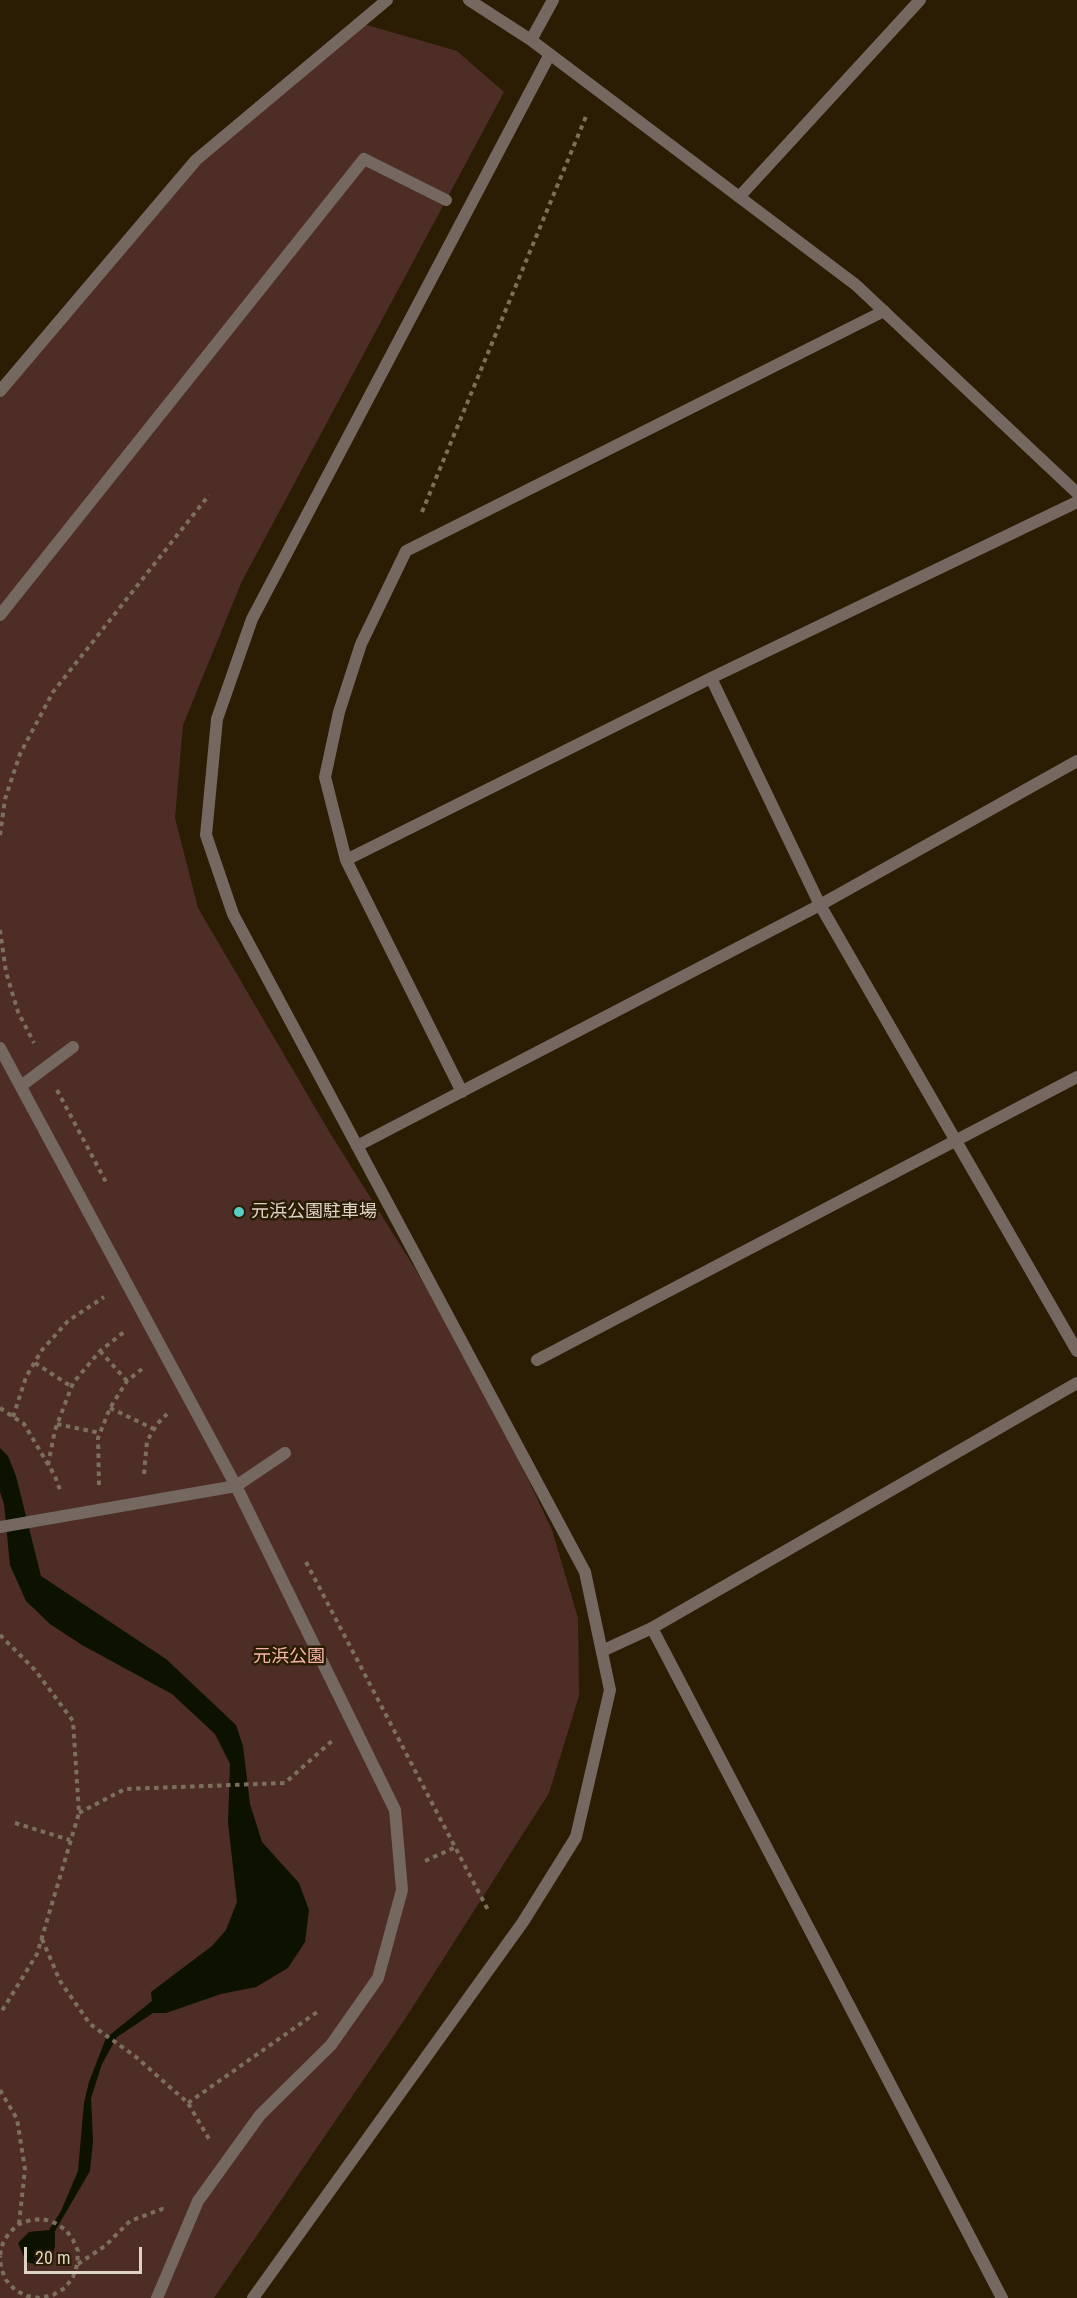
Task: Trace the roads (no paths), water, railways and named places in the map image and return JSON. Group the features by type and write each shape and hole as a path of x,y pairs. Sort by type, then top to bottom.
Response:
{"street":[{"path":"0,391 196,160 387,0"},
{"path":"469,0 531,40 856,285 1077,493"},
{"path":"531,40 553,0"},
{"path":"740,196 920,0"},
{"path":"253,2298 523,1922 576,1837 610,1690 585,1572 233,914 206,835 217,719 252,619 550,54"},
{"path":"0,615 364,159 446,200"},
{"path":"462,1092 346,860 325,777 339,712 361,644 406,551 884,312"},
{"path":"346,860 711,678 1077,502"},
{"path":"711,678 820,905 1077,1351"},
{"path":"357,1146 820,905 1077,761"},
{"path":"21,1086 73,1047"},
{"path":"0,1048 236,1486 394,1810 402,1890 378,1977 331,2045 260,2115 198,2201 157,2298"},
{"path":"537,1360 1077,1077"},
{"path":"602,1651 652,1628 1077,1383"},
{"path":"0,1527 236,1486 285,1453"},
{"path":"652,1628 1002,2298"}],"place":[{"name":"元浜公園駐車場","path":"239,1212"}],"park label":[{"name":"元浜公園","path":"289,1657"}]}
